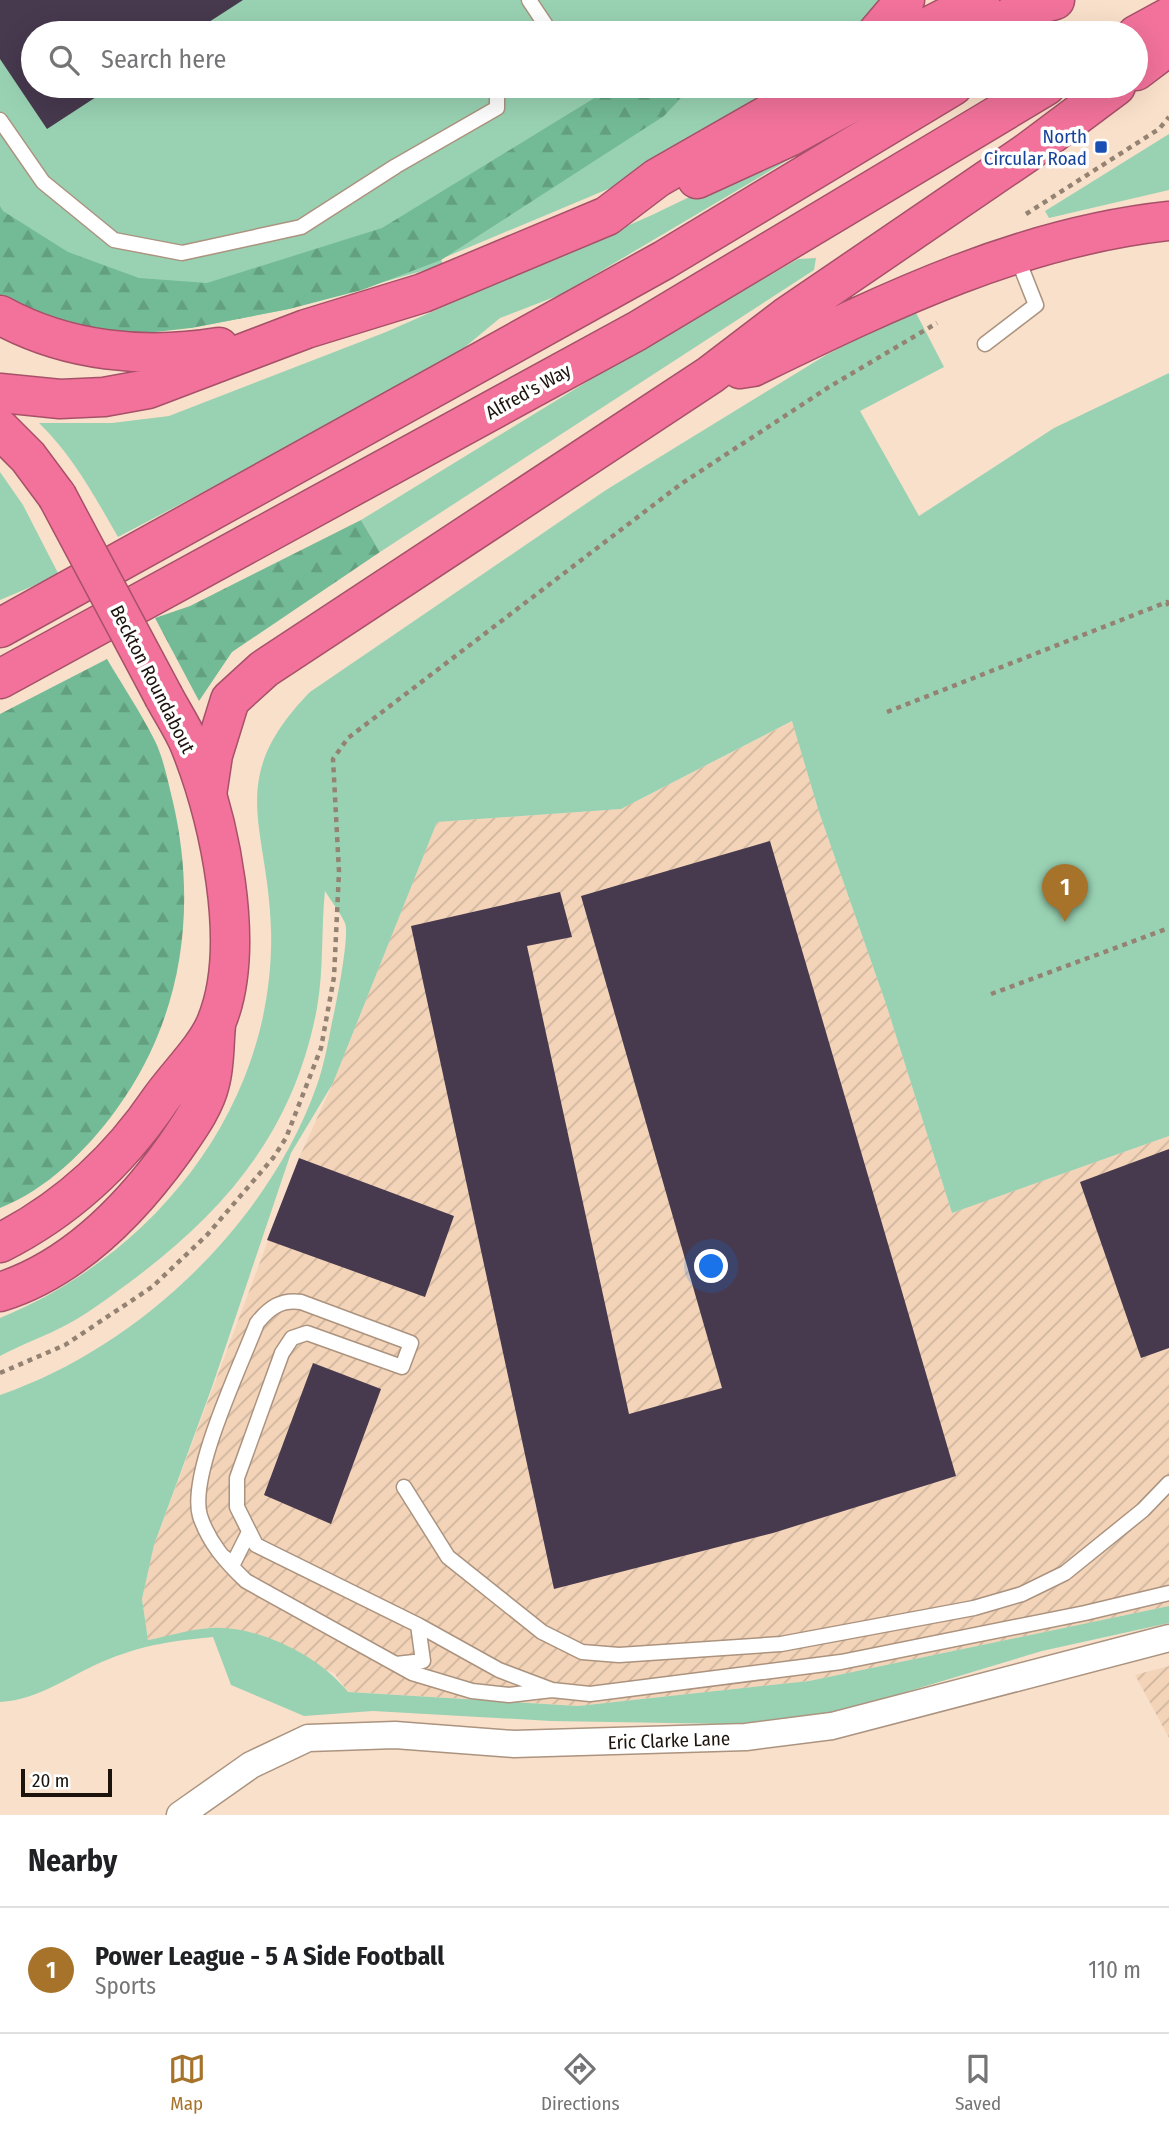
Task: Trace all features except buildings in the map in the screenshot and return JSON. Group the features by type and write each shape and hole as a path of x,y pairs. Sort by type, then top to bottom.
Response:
{"highway":[{"path":"887,21 905,0"},
{"path":"939,21 980,0"},
{"path":"1003,21 1027,8 1055,0"},
{"path":"1051,21 1081,0"},
{"path":"1148,28 1169,17"},
{"path":"1148,62 1169,46"},
{"path":"607,216 657,178 797,98"},
{"path":"0,393 60,400 104,397 148,389 306,330 423,293 752,155 859,98"},
{"path":"0,628 664,260 933,98"},
{"name":"Alfred's Way","path":"0,679 637,331 1026,98"},
{"path":"207,795 213,755 230,700 264,669 710,375 786,317 1025,154 1100,98"},
{"path":"710,375 753,367 942,278 1019,235 1077,237 1169,221"},
{"path":"0,315 47,336 131,352 183,353 306,330"},
{"name":"Beckton Roundabout","path":"0,429 28,457 57,496 188,741 207,795 227,889 229,947 224,995 216,1025 132,1141 78,1194 31,1228 0,1243"},
{"path":"0,1293 51,1267 106,1230 148,1185 188,1130 210,1085 216,1025"}],"street":[{"name":"Eric Clarke Lane","path":"180,1815 251,1765 308,1738 395,1735 513,1744 746,1737 832,1726 1169,1637"}],"lane":[{"path":"529,0 543,21"},
{"path":"0,120 43,183 114,240 182,253 301,227 396,166 497,108 497,98"},
{"path":"985,344 1036,305 1019,235"},
{"path":"552,1690 499,1670 418,1625 256,1545 237,1507 237,1478 282,1353 292,1338 307,1333 402,1367 411,1343 301,1302 287,1300 268,1310 257,1323 198,1485 200,1515 219,1553 246,1581 412,1673 472,1691 509,1695 552,1690 590,1694 841,1662 1085,1613 1169,1593"},
{"path":"404,1486 448,1557 531,1623 582,1652 619,1655 781,1644 974,1608 1021,1594 1065,1573 1143,1510 1169,1483"},
{"path":"219,1553 233,1564 250,1532"},
{"path":"396,1664 423,1661 418,1625"}],"path":[{"path":"1019,235 1158,129 1169,117"},
{"path":"0,1373 65,1345 152,1287 207,1235 266,1168 286,1138 321,1048 334,977 339,872 333,760 348,738 681,484 829,387 949,316"},
{"path":"887,712 1167,602 1169,607"},
{"path":"991,994 1169,928"}],"shaded area":[{"path":"793,721 819,812 886,1004 952,1213 1169,1136 1169,1606 809,1681 578,1706 348,1692 334,1673 213,1627 148,1640 142,1599 154,1545 299,1158 333,1083 437,822 621,809"},
{"path":"1169,1666 1169,1738 1135,1675"}],"green space":[{"path":"0,0 885,0 865,21 21,21 21,98 758,98 620,184 441,259 443,265 289,309 191,328 0,301"},
{"path":"594,98 681,98 664,116 441,260 362,290 289,309 191,328 128,335 64,328 0,300 0,206 3,211 68,252 139,278 207,283 382,228"},
{"path":"888,101 562,294 500,318 441,367 118,537 73,463 39,423 112,423 169,416 386,332 652,215"},
{"path":"1169,134 1169,190 1049,218 1045,211"},
{"path":"816,258 814,270 380,552 361,520 634,353 798,259"},
{"path":"914,309 944,367 860,411 919,516 1054,428 1169,373 1169,1136 952,1213 886,1004 819,812 792,721 621,809 437,822 333,1083 291,1153 212,1387 154,1545 142,1599 148,1640 195,1630 229,1628 268,1637 287,1645 321,1666 348,1692 578,1706 809,1681 1169,1606 1169,1623 1042,1651 823,1717 730,1724 551,1721 373,1711 304,1716 231,1685 213,1637 136,1650 109,1659 43,1691 0,1702 0,1395 52,1374 101,1346 148,1312 192,1274 232,1232 266,1185 295,1136 322,1070 339,987 346,930 343,919 325,891 319,993 307,1050 293,1090 254,1160 202,1221 138,1276 77,1319 0,1356 0,1318 57,1290 109,1255 156,1213 196,1165 229,1112 253,1054 267,993 271,929 257,804 259,778 267,751 284,723 310,692 606,490 826,355"},
{"path":"0,472 23,505 59,575 0,600"},
{"path":"361,520 380,552 232,652 199,701 155,618 190,606"},
{"path":"107,659 155,741 173,802 184,883 179,963 170,1001 156,1039 116,1110 79,1154 49,1180 0,1208 0,714"}],"place":[{"name":"North Circular Road","path":"1101,147"},
{"name":"Power League - 5 A Side Football","path":"1065,922"}]}
